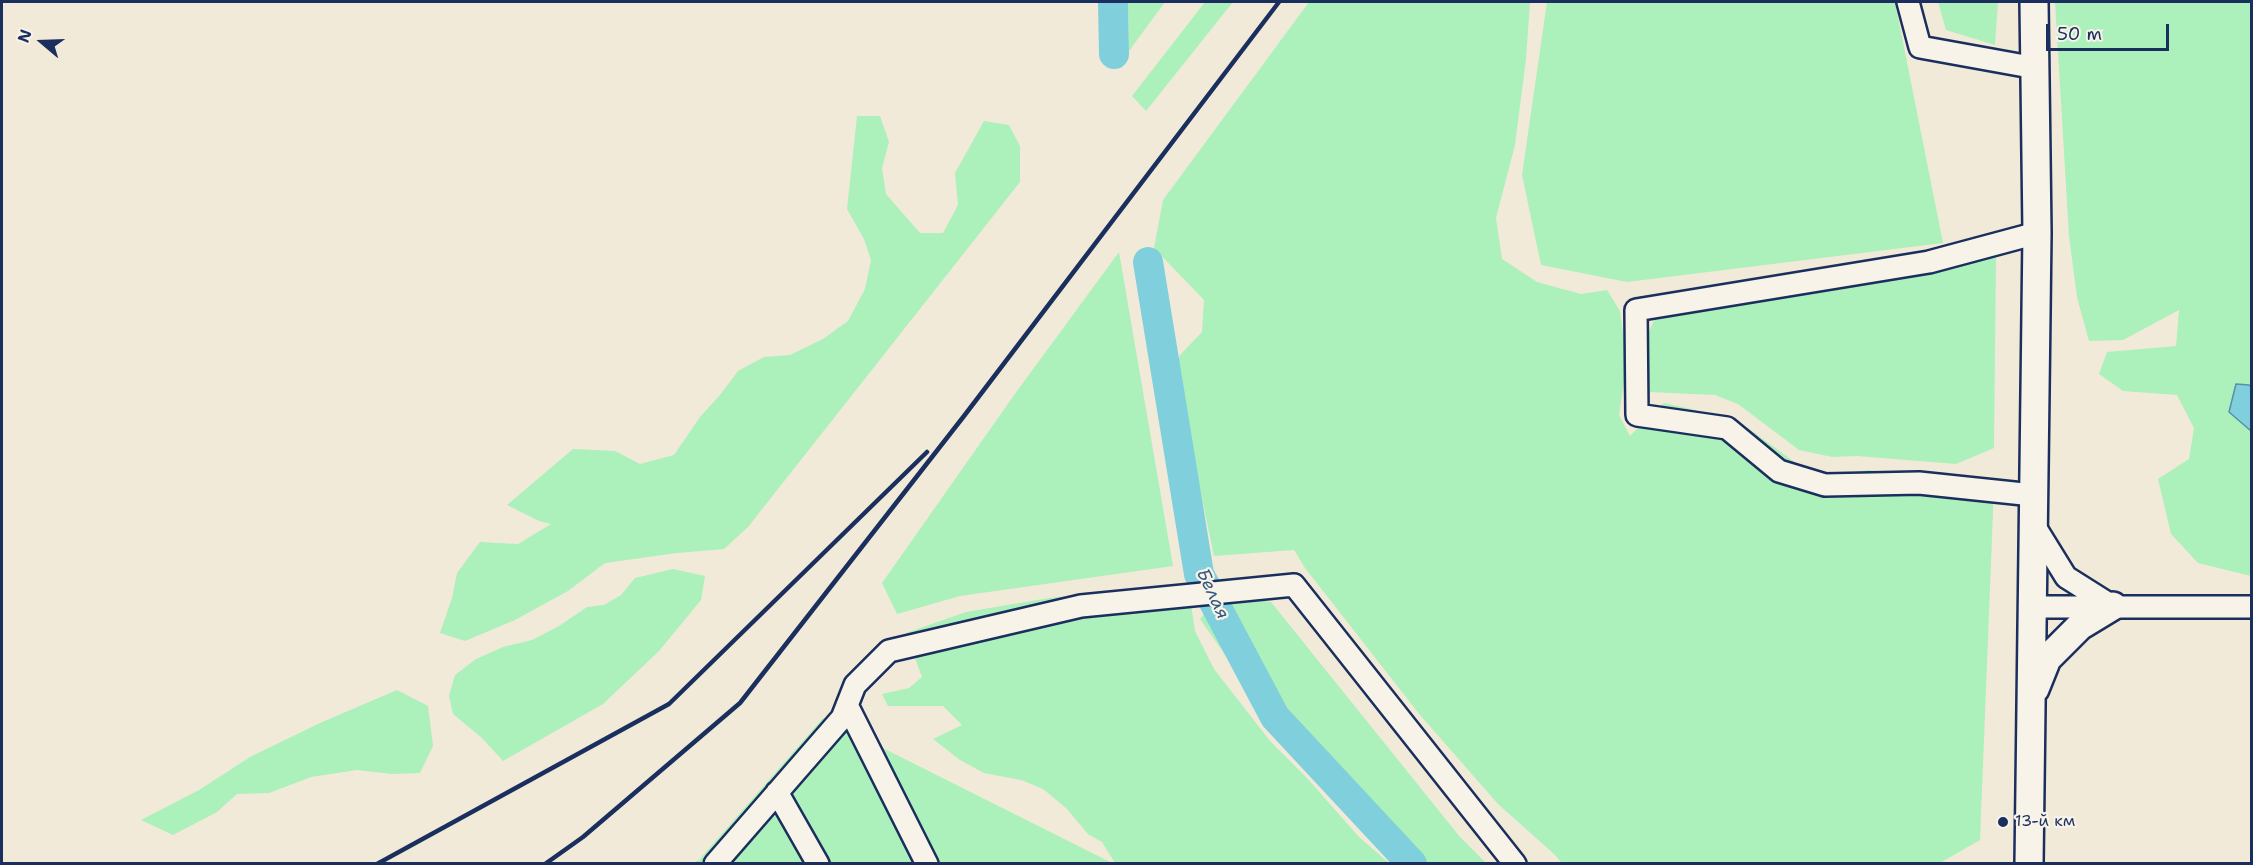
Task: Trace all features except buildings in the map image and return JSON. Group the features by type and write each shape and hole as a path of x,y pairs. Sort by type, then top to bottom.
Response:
{"main road":[{"path":"2029,864 2037,233 2034,2"},
{"path":"2030,701 2047,659 2080,626 2113,606"}],"street":[{"path":"1908,2 1920,47 2036,68"},
{"path":"2033,495 1920,483 1825,485 1779,471 1727,428 1637,415 1636,310 1929,262 2037,233"},
{"path":"2032,522 2066,577 2113,606"},
{"path":"718,862 842,718 855,685 889,651 1081,606 1294,585 1515,864"},
{"path":"2032,607 2252,607"},
{"path":"847,705 927,864"},
{"path":"777,792 818,864"}],"green space":[{"path":"1128,2 1165,2 1129,51"},
{"path":"1205,2 1233,2 1146,111 1132,96"},
{"path":"1309,2 1530,2 1526,59 1515,145 1496,218 1502,259 1537,282 1581,294 1607,290 1620,311 1627,361 1619,415 1630,436 1664,403 1700,411 1745,426 1796,463 1833,475 1868,470 1994,487 1980,840 1940,863 1562,863 1498,804 1420,715 1305,568 1294,550 1214,556 1175,369 1180,355 1202,332 1204,300 1154,248 1163,200"},
{"path":"1547,2 1895,2 1943,243 1627,282 1541,265 1522,175"},
{"path":"1938,2 1998,2 1995,45 1946,30"},
{"path":"2055,2 2251,2 2251,387 2236,384 2229,412 2251,431 2251,576 2198,563 2171,534 2158,479 2189,459 2194,428 2177,395 2123,391 2099,374 2107,352 2176,346 2179,310 2123,340 2089,341 2077,297 2069,236"},
{"path":"857,116 880,116 889,142 882,168 886,194 920,233 943,233 958,205 955,173 984,121 1009,125 1020,146 1020,182 748,527 724,549 605,563 568,591 515,620 465,641 440,633 452,598 457,573 480,542 518,544 551,524 539,521 507,505 573,449 615,451 640,464 674,455 700,417 738,371 764,357 790,355 823,339 848,321 865,289 871,260 864,239 847,209"},
{"path":"1119,252 1173,566 960,596 897,614 882,583 1017,391"},
{"path":"1996,257 1994,448 1956,464 1857,456 1832,457 1799,450 1738,404 1715,395 1648,392 1639,352 1660,308 1749,293 1898,279"},
{"path":"673,569 705,576 701,600 659,651 603,704 503,761 482,738 453,714 449,696 455,675 476,659 503,647 532,640 559,626 587,607 604,605 621,595 635,578"},
{"path":"1188,584 1195,631 1214,669 1270,741 1307,778 1359,837 1389,863 1115,863 1102,842 1088,834 1066,808 1043,789 1021,780 984,773 960,760 933,739 962,725 943,706 888,706 882,694 909,688 922,677 906,633 966,612 1049,598"},
{"path":"1222,594 1271,602 1460,837 1486,863 1419,863 1401,836 1339,776 1280,727 1242,679 1200,619"},
{"path":"397,690 428,706 433,746 420,773 392,774 357,770 311,777 269,793 237,794 217,812 173,835 141,820 199,790 250,757 320,723"},
{"path":"823,718 1112,863 690,864 699,860"}],"water":[{"path":"2236,384 2251,387 2251,431 2229,412"}],"waterway":[{"name":"Белая","path":"1113,2 1114,54"},
{"name":"Белая","path":"1148,262 1199,574 1275,717 1412,864"}],"railway":[{"path":"545,864 583,837 740,703 964,416 1279,2"},
{"path":"377,864 669,704 927,452"}],"place":[{"name":"13-й км","path":"2003,822"}]}
